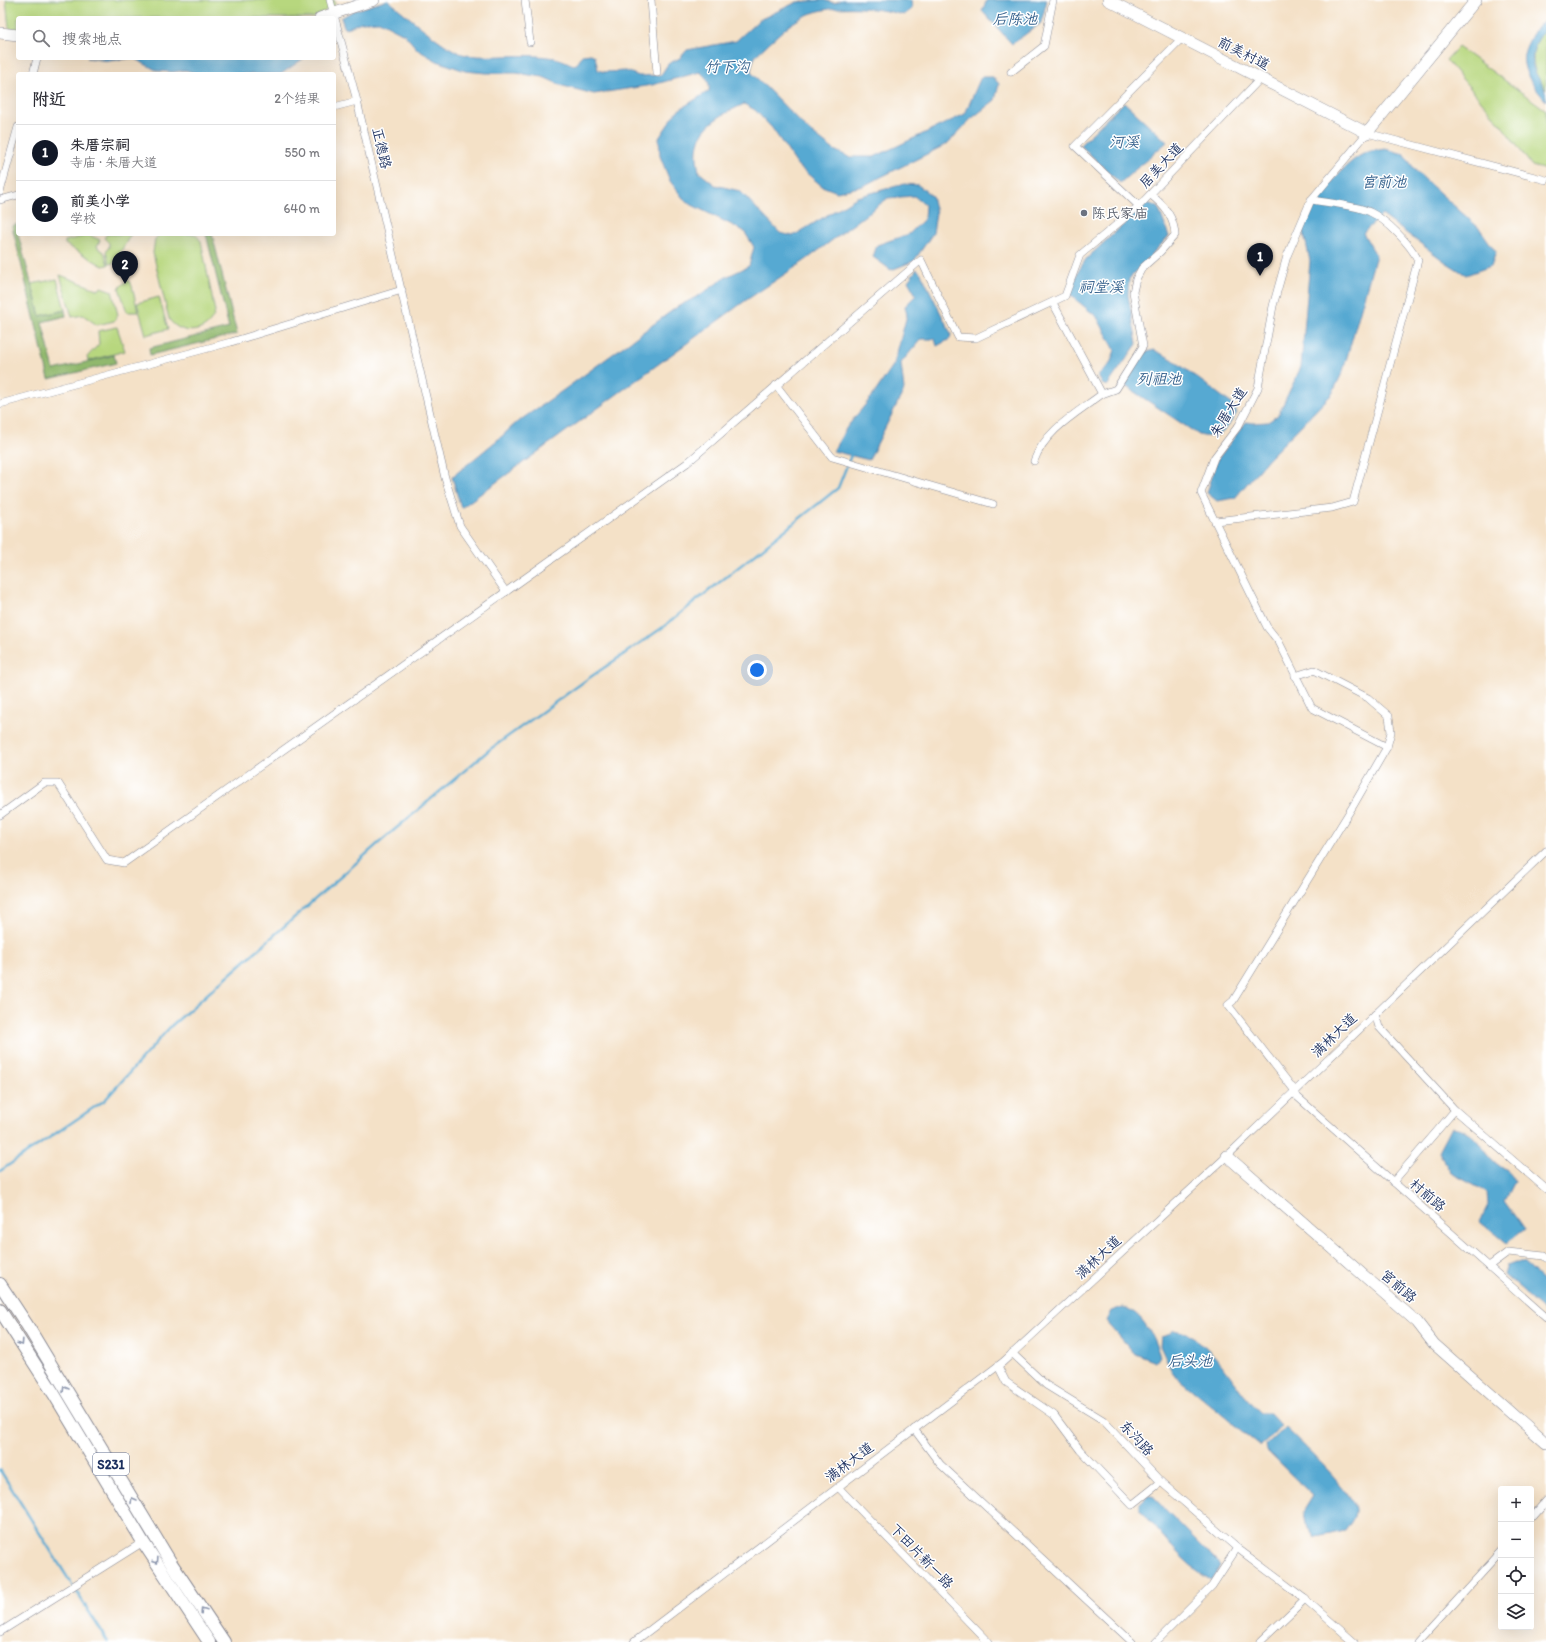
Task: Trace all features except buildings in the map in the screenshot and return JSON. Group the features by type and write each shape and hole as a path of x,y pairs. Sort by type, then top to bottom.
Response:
{"main road":[{"name":"S231","path":"0,1284 27,1325 171,1563 224,1642"},
{"name":"S231","path":"0,1310 54,1394 143,1542 209,1642"}],"street":[{"name":"正德路","path":"330,0 334,16"},
{"path":"324,16 374,0"},
{"path":"525,0 530,42"},
{"path":"651,0 657,72"},
{"path":"1011,72 1044,46 1054,0"},
{"name":"前美村道","path":"1108,0 1367,134"},
{"path":"1476,0 1367,134 1546,180"},
{"name":"正德路","path":"336,23 357,101 445,478 460,526 506,592"},
{"path":"0,33 16,35"},
{"path":"1139,206 1075,146 1182,38"},
{"path":"34,72 36,60"},
{"name":"居美大道","path":"776,385 921,260 958,337 976,338 1065,296 1080,255 1151,195 1260,79"},
{"path":"336,106 357,101"},
{"name":"朱厝大道","path":"1367,134 1311,200 1287,256 1272,306 1258,388 1239,425 1214,458 1201,493 1267,627 1279,642 1312,708 1387,747"},
{"path":"0,192 16,135"},
{"path":"1034,461 1046,438 1102,394 1116,389 1143,346 1133,292 1136,279 1142,268 1160,252 1175,235 1174,224 1168,211 1163,204 1151,195"},
{"path":"0,200 16,196"},
{"path":"1215,521 1332,508 1353,502 1418,260 1398,233 1369,211 1311,200"},
{"path":"0,404 231,342 402,290"},
{"path":"1053,302 1102,394"},
{"path":"0,815 44,783 58,783 107,860 124,863 686,463 776,385 832,457 993,504"},
{"path":"1297,679 1314,670 1368,698 1389,716 1391,732 1387,747"},
{"name":"村前路","path":"1387,747 1354,806 1233,1001 1228,1005 1294,1092 1546,1317"},
{"name":"满林大道","path":"634,1642 1012,1354 1227,1156 1546,851"},
{"path":"1375,1014 1379,1027 1456,1110 1546,1189"},
{"path":"1393,1182 1456,1110"},
{"name":"宫前路","path":"1227,1156 1417,1322 1434,1344 1546,1443"},
{"path":"1489,1266 1508,1252 1544,1256 1546,1258"},
{"name":"东沟路","path":"1012,1354 1046,1385 1103,1420 1161,1482 1237,1548 1305,1599 1354,1642"},
{"path":"998,1366 1006,1382 1054,1415 1080,1450 1132,1506 1161,1482"},
{"path":"914,1429 940,1464 1132,1642"},
{"name":"下田片新一路","path":"838,1487 988,1642"},
{"path":"1534,1515 1546,1501"},
{"path":"0,1632 71,1589 143,1542"},
{"path":"1156,1642 1212,1586 1237,1548"},
{"path":"1418,1642 1498,1554"},
{"path":"1260,1642 1305,1599"}],"green space":[{"path":"6,0 334,0 335,5 316,16 16,16 16,31 9,28"},
{"path":"1546,28 1546,89 1536,74 1533,58 1536,42"},
{"path":"1458,47 1546,110 1546,170 1532,166 1500,123 1446,60"},
{"path":"16,225 16,236 19,236 40,316 65,310 66,316 42,322 54,370 114,355 116,363 49,379 12,226"},
{"path":"85,236 91,236 100,240 97,246 104,252 108,265 103,266 65,244 65,241"},
{"path":"106,236 130,236 114,263 109,264 106,251 109,247 109,243 104,238"},
{"path":"158,236 197,236 201,241 215,312 212,319 201,329 180,329 169,319 153,253 155,239"},
{"path":"206,236 212,236 237,334 150,355 149,348 229,328"},
{"path":"60,275 99,290 101,287 112,291 118,315 114,321 97,325 83,315 72,317"},
{"path":"57,279 65,310 40,316 32,284"},
{"path":"128,280 132,286 138,312 127,312 119,288"},
{"path":"159,297 168,329 146,335 137,303"},
{"path":"117,327 125,351 88,361 87,357 99,344 98,331"}],"water":[{"name":"竹下沟","path":"388,0 435,38 462,54 479,56 538,56 556,58 574,65 578,63 582,55 591,54 595,56 598,70 604,72 626,71 639,76 661,75 668,64 680,58 687,50 736,41 759,20 797,2 823,0 834,3 842,0 911,0 912,9 904,15 865,8 837,8 810,14 795,21 784,30 759,52 753,61 751,72 807,129 834,150 849,157 874,157 965,114 981,77 993,77 999,84 995,100 971,119 947,144 863,186 837,192 822,186 798,166 772,128 755,110 744,104 713,121 702,134 699,141 697,155 699,172 715,185 740,191 780,233 793,236 857,197 904,184 918,185 932,196 936,213 933,233 914,261 891,270 873,257 877,245 909,234 924,219 925,205 914,196 888,198 806,260 745,301 461,508 452,477 516,423 677,307 700,295 726,277 749,266 754,247 744,231 686,202 670,181 660,156 659,138 677,111 709,91 708,80 700,72 652,85 594,94 563,86 543,77 516,73 465,71 437,61 418,50 404,34 379,21 361,22 345,29 341,18 353,11"},
{"name":"后陈池","path":"987,0 1047,0 1041,23 1012,44 982,11"},
{"path":"1546,20 1546,28 1536,43 1532,60 1535,72 1543,85 1546,101 1527,73 1524,54 1531,36"},
{"path":"137,60 301,60 284,72 192,72 185,70 173,72 158,71"},
{"name":"河溪","path":"1124,102 1167,142 1120,183 1080,145"},
{"name":"宫前池","path":"1386,149 1404,154 1415,170 1480,229 1496,252 1491,266 1466,275 1444,261 1382,215 1363,233 1376,255 1343,371 1332,394 1267,460 1235,498 1217,501 1207,493 1217,460 1246,422 1268,422 1278,415 1301,367 1310,261 1303,229 1315,207 1340,172 1360,156 1371,151"},
{"name":"祠堂溪","path":"1147,203 1158,207 1169,236 1129,279 1128,295 1137,344 1107,386 1102,384 1098,375 1110,364 1115,350 1097,317 1069,294 1079,270 1086,259"},
{"path":"917,269 921,273 951,334 950,339 937,346 935,339 921,339 901,363 904,390 869,460 833,451 847,427 874,394 894,364 907,315 905,306 916,295 908,281"},
{"name":"列祖池","path":"1154,350 1172,359 1232,404 1237,413 1226,429 1218,435 1199,435 1124,385 1144,353"},
{"path":"1452,1127 1467,1132 1473,1137 1491,1159 1509,1172 1515,1181 1505,1201 1525,1229 1507,1243 1480,1221 1488,1205 1487,1192 1451,1173 1439,1152"},
{"path":"1515,1262 1523,1262 1546,1283 1546,1312 1504,1275 1507,1265"},
{"path":"1123,1307 1137,1315 1147,1327 1160,1356 1156,1362 1135,1354 1106,1321 1111,1311"},
{"name":"后头池","path":"1174,1330 1188,1335 1200,1342 1222,1364 1260,1413 1270,1413 1281,1425 1261,1447 1173,1374 1160,1346 1161,1337 1168,1335"},
{"path":"1285,1427 1336,1479 1352,1501 1355,1512 1352,1521 1345,1531 1315,1537 1305,1523 1303,1512 1313,1496 1267,1451 1266,1445"},
{"path":"1147,1496 1152,1496 1219,1563 1221,1566 1211,1579 1200,1573 1181,1557 1140,1509 1140,1503"}],"waterway":[{"path":"0,1171 105,1100 171,1026 380,842 489,750 589,678 662,628 838,488 851,455"},
{"path":"0,1470 108,1642"}],"place":[{"name":"陈氏家庙","path":"1084,213"},
{"name":"朱厝宗祠","path":"1260,276"},
{"name":"前美小学","path":"125,284"}]}
